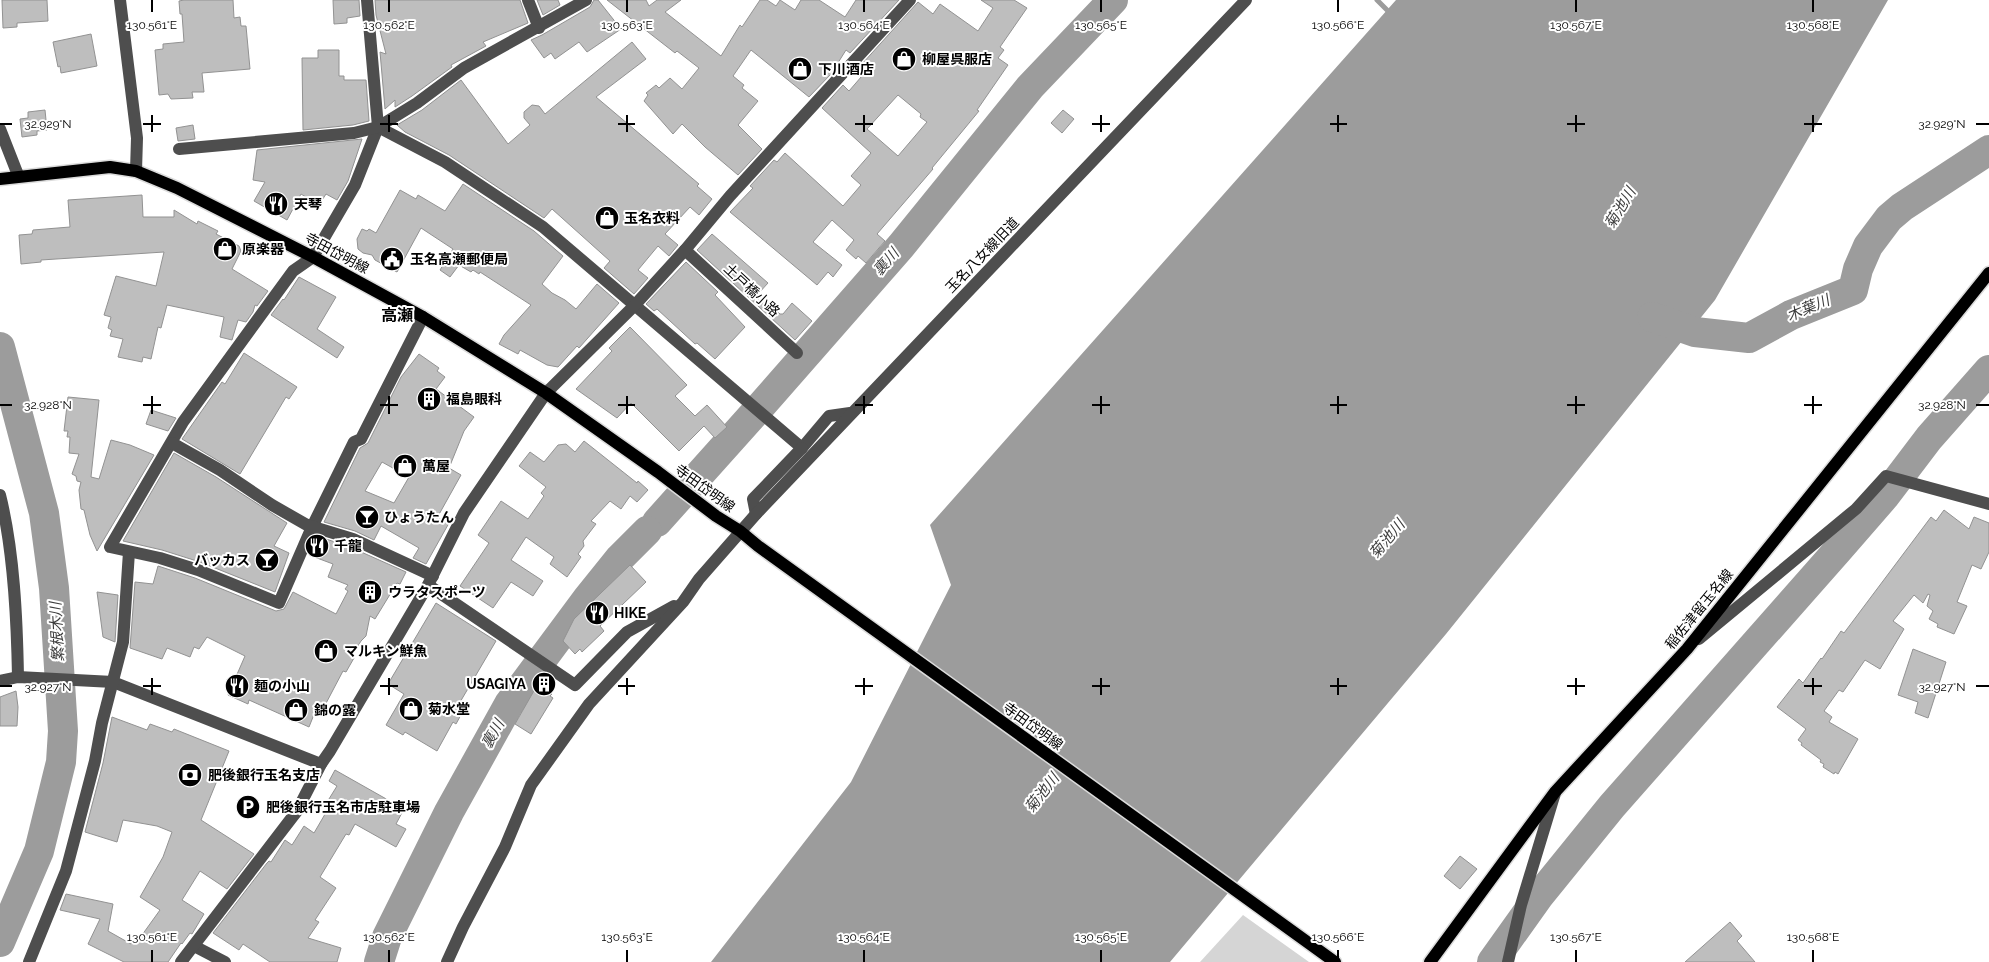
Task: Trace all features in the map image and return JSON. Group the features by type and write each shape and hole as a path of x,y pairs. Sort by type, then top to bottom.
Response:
{"main road":[{"name":"寺田岱明線","path":"0,178 110,167 136,171 177,188 313,257 423,317 546,393 658,472 716,516 740,531 758,546 1336,962"},
{"name":"稲佐津留玉名線","path":"1430,962 1555,792 1687,649 1989,273"}],"street":[{"path":"120,0 136,138 136,171"},
{"path":"367,0 378,127 355,185 313,257 293,271 183,422 110,547 160,558 198,570 279,603 312,526 354,442 361,439 423,317"},
{"path":"528,0 539,28"},
{"path":"180,149 354,133 378,127 417,103 464,68 539,28 586,0"},
{"path":"181,962 297,811 321,764 430,581 464,513 546,393 634,306 685,250 730,196 910,0"},
{"name":"玉名八女線旧道","path":"447,962 505,847 531,785 589,704 683,602 699,579 740,531 850,413 1246,0"},
{"path":"378,127 445,162 542,227 802,448"},
{"path":"0,129 18,175"},
{"name":"土戸橋小路","path":"685,250 797,353"},
{"path":"756,514 753,499 802,448 829,416 850,413"},
{"path":"172,443 220,470 272,505 312,526 353,540 430,581 512,644 575,685 626,632 683,602"},
{"path":"1687,649 1856,509 1886,476 1989,504"},
{"path":"0,495 10,554 18,677"},
{"path":"29,962 66,871 95,761 102,723 106,681 123,642 129,552"},
{"path":"0,681 18,677 106,681 321,764"},
{"path":"1508,962 1521,905 1555,792"},
{"path":"194,946 225,962"}],"shaded area":[{"path":"1243,915 1309,962 1200,962"}],"water":[{"name":"菊池川","path":"1396,0 1888,0 1715,300 1446,634 1170,962 711,962 851,782 951,585 930,525"}],"building":[{"path":"2,0 47,0 48,21 17,23 17,27 3,28"},
{"path":"233,0 234,18 240,17 241,26 246,26 250,69 202,73 204,92 192,92 193,98 171,99 168,94 159,95 155,50 163,49 163,44 184,42 179,1"},
{"path":"333,0 359,0 360,16 347,18 347,23 334,24"},
{"path":"375,0 520,0 528,23 483,42 486,46 451,65 452,67 395,107 395,100 385,109 380,52 386,54 376,15"},
{"path":"537,0 558,0 560,5 543,15"},
{"path":"594,0 598,0 621,29 587,52 579,42 555,59 551,53 544,58 531,40 590,7"},
{"path":"607,0 646,0 649,6 657,0 681,0 665,12 721,56 740,25 742,27 760,0 767,0 776,6 780,0 795,10 801,0 819,0 845,17 856,0 899,0 850,53 846,50 831,74 809,97 751,50 733,76 744,85 742,88 758,101 738,125 762,149 738,175 705,147 682,124 673,134 644,101 648,95 646,93 656,85 659,88 670,78 682,89 699,68 677,51 675,53"},
{"path":"981,0 1014,0 1027,8 1000,47 1004,50 998,58 1008,65 977,110 979,111 933,169 877,234 885,241 866,263 858,256 856,259 846,250 854,240 832,220 813,242 842,265 833,277 828,272 817,285 730,212 753,188 750,186 774,160 777,162 785,153 843,206 861,185 851,176 871,153 822,108 843,85 849,91 868,69 862,64 918,2 933,14 940,4 978,31 993,8","holes":["898,95 921,114 920,117 927,122 898,156 867,129"]},
{"path":"91,34 97,66 61,73 53,42"},
{"path":"632,42 646,59 596,97 699,184 697,186 712,199 699,215 690,207 665,234 678,245 669,256 658,246 638,270 648,278 634,294 604,268 610,261 552,209 544,218 449,155 405,132 397,125 422,110 461,80 508,144 530,125 524,118 524,112 532,105 539,106 545,114"},
{"path":"318,50 339,50 339,76 344,76 344,80 366,80 369,121 353,125 303,130 302,58 318,58"},
{"path":"45,110 47,130 37,131 37,135 22,137 20,119 28,118 28,112"},
{"path":"1063,110 1074,119 1062,133 1051,123"},
{"path":"193,125 195,139 178,141 176,128"},
{"path":"362,139 348,181 337,200 326,194 319,205 301,194 287,220 254,201 265,182 253,180 257,150"},
{"path":"463,184 534,231 563,256 542,284 552,293 576,309 597,284 619,303 579,348 577,346 558,367 547,365 520,350 518,354 499,344 504,335 531,305 480,272 479,274 473,270 471,272 459,265 450,277 440,270 453,249 421,228 397,272 375,260 372,255 363,253 358,249 357,239 362,229 367,231 369,229 376,233 400,190 416,199 418,195 445,211"},
{"path":"142,195 143,217 174,217 174,210 197,224 198,221 218,231 216,234 239,246 241,251 232,269 268,291 257,306 255,305 253,312 246,322 238,320 232,340 220,337 224,317 167,305 161,328 158,327 151,359 143,357 142,362 118,357 123,339 110,336 112,330 108,328 111,317 104,315 116,276 156,286 164,252 41,260 41,262 21,264 19,235 32,234 33,230 70,227 68,200"},
{"path":"712,234 768,283 758,294 780,314 783,314 792,303 812,321 795,340 697,250"},
{"path":"686,262 718,292 715,295 745,327 715,359 697,343 695,344 657,309 654,311 646,304"},
{"path":"299,277 336,297 317,329 344,347 337,358 271,315 284,300"},
{"path":"630,327 687,385 675,396 695,416 707,405 727,427 715,438 704,426 679,451 631,403 617,418 576,389 612,351 609,348"},
{"path":"244,353 297,387 289,399 286,397 240,474 182,439 222,382 225,384"},
{"path":"419,354 439,368 437,371 445,377 436,389 474,417 464,431 449,468 461,475 437,518 441,518 449,523 426,564 413,558 419,548 381,526 374,540 355,531 324,522 360,448 368,443 401,377","holes":["382,462 409,477 394,503 365,491"]},
{"path":"68,397 99,400 91,477 99,479 111,440 130,445 154,455 97,551 90,535 84,510 81,509 79,490 81,482 77,481 76,476 72,474 79,454 69,453 70,437 67,437 68,431 64,431"},
{"path":"151,410 176,418 168,431 146,424"},
{"path":"584,441 648,490 637,502 630,496 621,509 610,501 591,521 596,524 583,541 584,546 578,554 581,557 567,577 550,564 554,557 526,537 511,560 543,581 533,596 511,582 493,608 460,586 489,543 478,535 501,501 528,519 544,496 541,493 546,487 519,466 530,452 544,462 558,445 566,444 575,452"},
{"path":"174,453 216,477 287,523 274,546 289,553 275,592 200,562 162,550 123,541"},
{"path":"1944,510 1969,529 1974,517 1989,523 1989,552 1981,569 1972,565 1957,602 1967,606 1954,634 1937,627 1938,624 1929,619 1933,611 1927,606 1930,595 1928,594 1923,603 1914,595 1893,621 1904,629 1880,669 1865,660 1843,692 1839,690 1824,711 1832,717 1829,722 1858,739 1838,774 1835,772 1834,774 1823,767 1824,764 1820,762 1821,760 1801,745 1802,743 1798,740 1806,729 1777,707 1799,679 1803,683 1841,631 1844,633 1931,517 1936,521"},
{"path":"317,536 350,547 406,572 400,584 397,583 375,619 370,616 366,636 351,657 354,658 346,672 343,671 323,709 317,707 309,727 249,700 248,704 228,695 245,656 207,637 199,649 194,647 190,657 167,648 162,659 130,648 135,582 153,584 158,566 195,578 276,611 284,609 293,592 336,614 348,591 345,589 348,585 328,577 333,564 309,555"},
{"name":"HIKE","path":"630,565 646,582 600,626 604,631 582,652 580,649 575,654 563,641 574,619"},
{"path":"97,592 118,595 115,642 103,637"},
{"path":"436,603 496,641 456,709 462,713 456,724 453,722 437,751 405,732 403,735 386,725 404,694 388,684"},
{"path":"1913,649 1946,662 1928,718 1915,713 1918,702 1898,695"},
{"path":"539,687 552,694 550,696 553,698 531,734 515,724 535,689 537,690"},
{"path":"16,691 18,707 17,726 0,726 0,697"},
{"path":"112,717 147,730 150,724 172,732 174,729 229,751 201,820 254,854 227,889 200,871 182,900 204,914 192,934 190,933 181,943 168,962 124,962 88,944 100,919 60,910 66,894 113,904 108,931 131,944 135,938 137,939 142,935 160,910 140,897 163,857 172,832 157,826 123,820 117,842 85,832 103,763"},
{"path":"335,770 404,809 396,824 406,829 396,847 355,824 349,835 346,834 320,877 336,888 315,920 319,922 308,938 341,948 337,962 270,962 243,944 239,950 213,933 267,863 271,862 285,840 292,845 304,826 314,833 328,809 324,807 337,786 329,781"},
{"path":"1460,856 1477,869 1460,889 1444,876"},
{"path":"1730,922 1742,936 1737,941 1755,962 1685,962"}],"waterway":[{"name":"裏川","path":"657,522 901,246 1030,87 1113,0"},
{"path":"1377,0 1387,10"},
{"name":"木葉川","path":"1652,317 1695,332 1749,338 1791,315 1853,290 1858,269 1868,246 1889,218 1902,207 1989,150"},
{"name":"繁根木川","path":"0,347 44,513 54,588 63,731 61,762 39,851 0,942"},
{"path":"1492,962 1539,896 1612,806 1885,496 1929,438 1989,370"},
{"name":"裏川","path":"379,962 387,937 449,812 509,704 587,599 620,558 647,531"}],"place":[{"name":"柳屋呉服店","path":"904,59"},
{"name":"下川酒店","path":"800,69"},
{"name":"天琴","path":"276,204"},
{"name":"玉名衣料","path":"607,218"},
{"name":"原楽器","path":"225,249"},
{"name":"玉名高瀬郵便局","path":"392,259"},
{"name":"福島眼科","path":"429,399"},
{"name":"萬屋","path":"405,466"},
{"name":"ひょうたん","path":"367,517"},
{"name":"千龍","path":"317,546"},
{"name":"バッカス","path":"267,560"},
{"name":"ウラタスポーツ","path":"370,592"},
{"name":"HIKE","path":"597,613"},
{"name":"マルキン鮮魚","path":"326,651"},
{"name":"USAGIYA","path":"544,684"},
{"name":"麺の小山","path":"237,686"},
{"name":"菊水堂","path":"411,709"},
{"name":"錦の露","path":"296,710"},
{"name":"肥後銀行玉名支店","path":"190,775"},
{"name":"肥後銀行玉名市店駐車場","path":"248,807"}],"district":[{"name":"高瀬","path":"397,315"}]}
